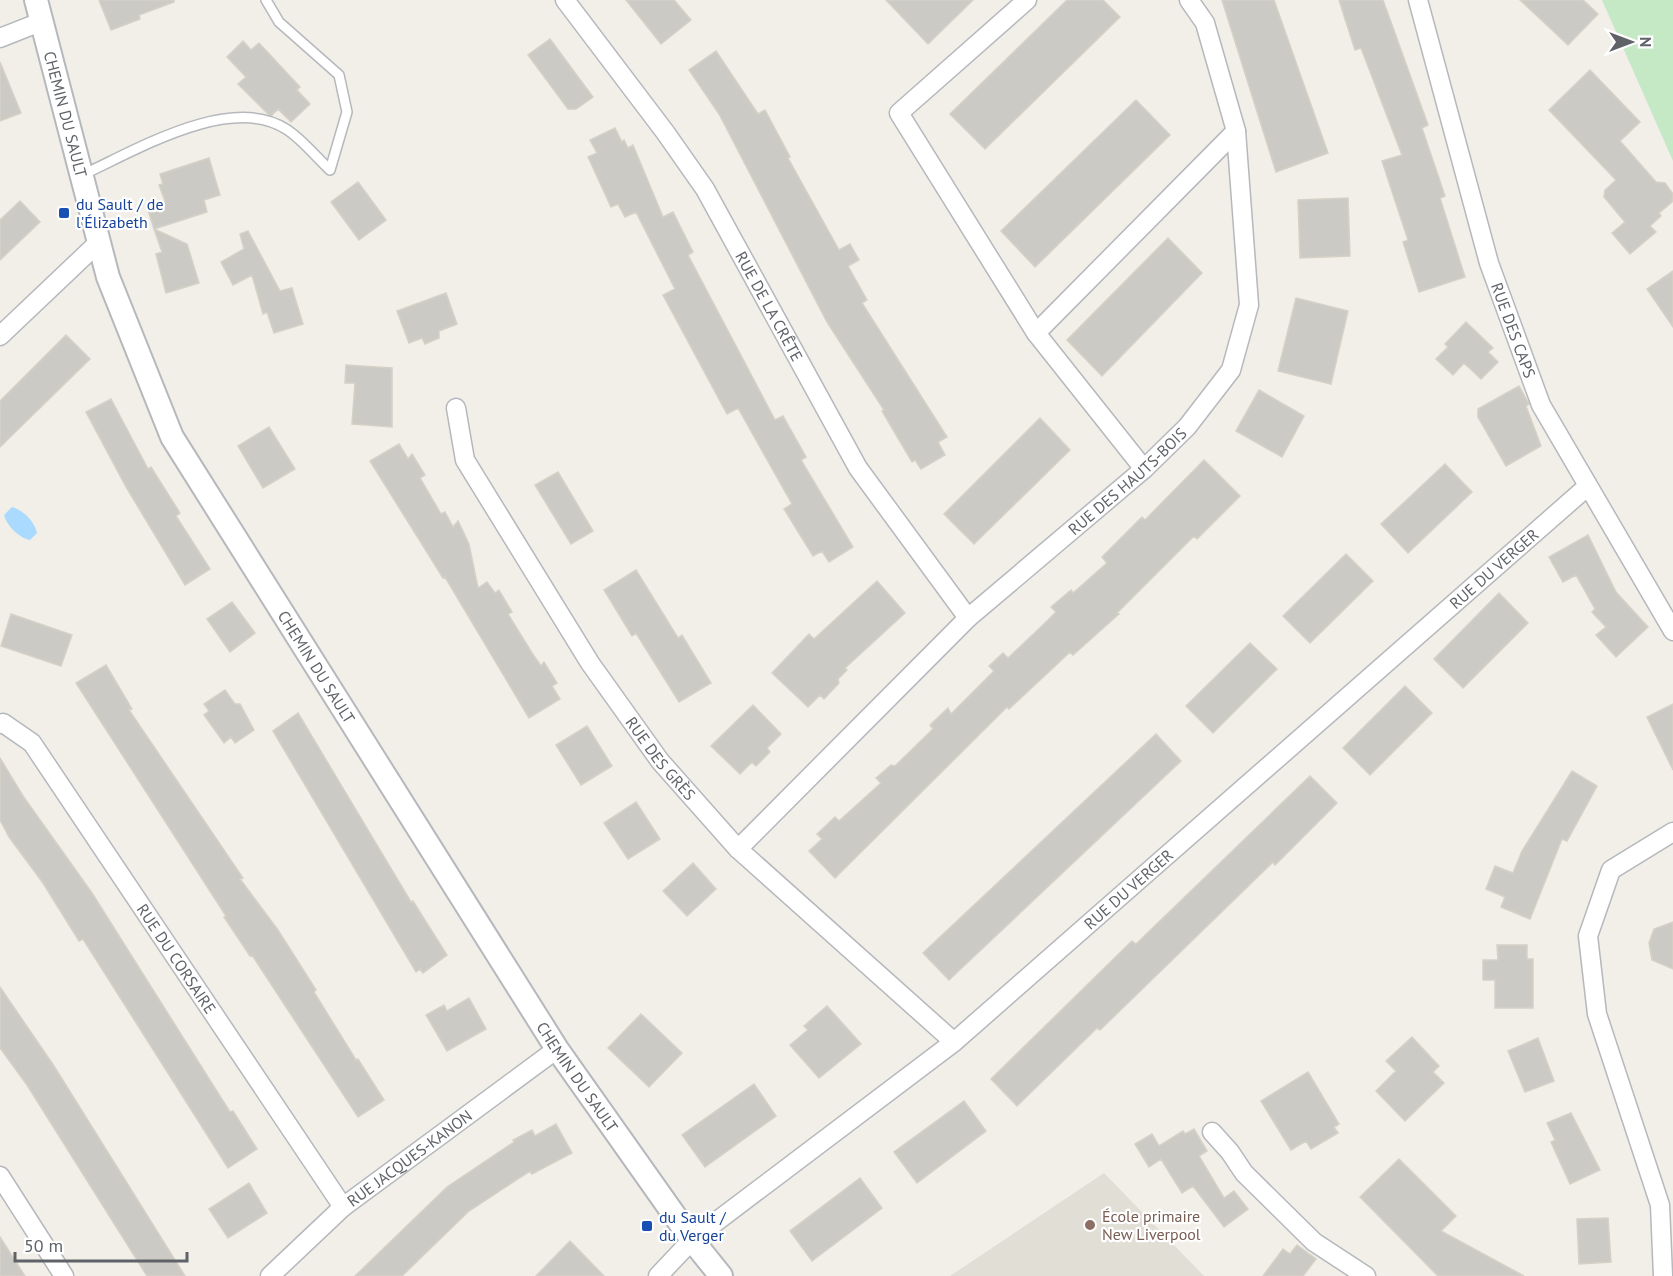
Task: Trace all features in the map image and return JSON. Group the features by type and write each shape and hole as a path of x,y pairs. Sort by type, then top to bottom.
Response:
{"street":[{"name":"CHEMIN DU SAULT","path":"36,0 108,277 172,437 557,1049 692,1240 721,1276"},
{"name":"RUE DE LA CRÊTE","path":"565,0 705,189 858,468 968,618"},
{"path":"1027,0 899,113 1036,333 1144,469"},
{"name":"RUE DES HAUTS-BOIS","path":"738,849 968,618 1144,469 1187,427 1232,370 1250,305 1236,131 1205,23 1189,0"},
{"name":"RUE DES CAPS","path":"1418,0 1489,263 1541,405 1673,632"},
{"path":"0,38 43,21"},
{"path":"1036,333 1236,131"},
{"path":"0,336 99,242"},
{"name":"RUE DES GRÈS","path":"456,408 465,460 590,663 660,761 738,849 954,1042"},
{"name":"RUE DU VERGER","path":"658,1276 692,1240 954,1042 1588,486"},
{"name":"RUE DU CORSAIRE","path":"0,724 3,723 32,743 343,1207"},
{"path":"1663,1276 1660,1205 1596,1014 1588,936 1611,870 1673,832"},
{"name":"RUE JACQUES-KANON","path":"270,1276 343,1207 557,1049"},
{"path":"1212,1132 1230,1152 1244,1173 1314,1242 1366,1276"},
{"path":"0,1176 64,1276"}],"lane":[{"path":"82,175 186,128 248,116 285,129 330,170 347,112 339,75 279,22 266,0"}],"shaded area":[{"name":"École primaire New Liverpool","path":"1104,1173 1204,1276 950,1276"}],"green space":[{"path":"1602,0 1673,0 1673,161"}],"water":[{"path":"12,507 24,514 34,525 37,533 30,540 18,534 6,519 4,515"}],"building":[{"path":"99,0 174,0 174,2 139,15 140,19 111,30"},
{"path":"626,0 674,0 691,20 661,44"},
{"path":"886,0 973,0 928,44"},
{"path":"1067,0 1103,0 1120,17 985,149 950,114"},
{"path":"1222,0 1274,0 1328,153 1276,172"},
{"path":"1339,0 1383,0 1428,125 1422,128 1445,196 1440,198 1465,277 1419,292 1403,242 1408,240 1382,161 1402,155 1361,48 1355,50"},
{"path":"1520,0 1583,0 1598,14 1568,45"},
{"path":"550,39 593,97 576,109 568,109 528,55"},
{"path":"243,41 251,50 259,43 300,87 297,90 310,104 291,122 278,109 271,116 268,114 238,84 246,77 227,57"},
{"path":"716,51 758,114 765,110 790,157 788,158 839,250 850,244 859,260 848,266 867,300 862,303 947,437 938,442 945,455 921,469 915,460 912,462 882,411 884,410 827,322 719,114 689,70"},
{"path":"0,62 21,113 0,121"},
{"path":"1590,70 1640,122 1620,141 1656,182 1665,183 1673,194 1672,202 1659,213 1661,216 1650,226 1656,232 1630,254 1612,233 1625,222 1604,197 1605,190 1616,180 1549,110"},
{"path":"1136,100 1170,135 1035,267 1001,231"},
{"path":"615,128 628,148 633,145 663,217 673,212 693,252 688,255 775,420 783,416 806,457 801,460 853,547 829,562 822,551 813,556 784,509 792,504 738,408 727,414 663,295 675,289 636,212 625,217 618,204 611,207 588,157 597,153 590,140"},
{"path":"209,158 220,195 204,200 207,212 154,229 147,207 165,201 159,185 163,184 160,174"},
{"path":"358,182 386,220 359,240 331,202"},
{"path":"1348,198 1350,256 1300,258 1298,200"},
{"path":"20,201 40,222 0,260 0,220"},
{"path":"154,229 187,244 199,283 166,293 156,254 162,252"},
{"path":"248,231 280,291 292,288 303,324 274,333 267,312 263,314 252,275 233,285 221,262 244,249 240,234"},
{"path":"1168,238 1202,273 1102,376 1067,340"},
{"path":"1673,271 1673,327 1647,289"},
{"path":"446,293 457,324 439,331 439,338 425,344 422,338 409,343 397,311"},
{"path":"1296,298 1348,311 1331,384 1278,371"},
{"path":"1466,322 1493,348 1488,352 1498,362 1481,379 1464,363 1453,375 1436,359 1448,347 1445,344"},
{"path":"66,335 90,359 0,447 0,401"},
{"path":"346,365 392,368 392,427 352,424 355,383 345,383"},
{"path":"1519,386 1529,404 1526,406 1541,446 1506,466 1478,417 1478,409"},
{"path":"1259,390 1304,416 1282,457 1236,431"},
{"path":"111,399 148,469 151,467 180,513 176,516 210,569 185,585 126,487 86,412"},
{"path":"1040,418 1070,450 974,544 944,514"},
{"path":"269,427 295,469 263,488 238,446"},
{"path":"399,444 408,459 412,454 425,475 420,478 441,514 445,512 453,527 458,521 469,544 478,588 487,582 495,593 499,590 512,612 508,614 532,653 541,666 544,662 557,683 552,686 560,699 529,718 445,577 443,578 370,461"},
{"path":"1204,460 1240,496 1197,539 1194,536 1117,613 1119,614 1073,655 1070,652 1009,709 1007,707 835,878 809,851 822,839 817,834 835,817 839,821 881,783 876,778 891,765 895,766 933,729 930,725 948,708 951,714 994,671 989,666 1003,653 1008,658 1045,623 1056,612 1051,607 1071,590 1073,593 1107,563 1102,557 1142,517 1145,520"},
{"path":"1445,464 1472,492 1408,553 1381,524"},
{"path":"558,472 593,531 571,544 535,485"},
{"path":"1588,535 1616,592 1648,627 1616,657 1596,635 1606,627 1592,612 1595,609 1576,575 1563,582 1549,557"},
{"path":"1346,554 1373,581 1310,643 1283,616"},
{"path":"636,570 678,638 682,635 711,683 679,702 636,633 632,636 604,590"},
{"path":"877,581 905,613 845,668 847,670 838,679 839,683 824,699 820,695 808,707 772,673 809,634 814,639"},
{"path":"1499,593 1528,623 1463,688 1434,659"},
{"path":"232,602 255,633 230,652 207,619"},
{"path":"11,614 72,635 61,666 1,646"},
{"path":"1250,643 1277,669 1213,733 1186,706"},
{"path":"106,665 132,709 129,710 243,878 240,879 278,930 356,1060 358,1059 384,1100 358,1117 252,955 250,956 224,917 226,916 76,683"},
{"path":"1405,686 1432,713 1370,775 1343,748"},
{"path":"225,690 235,704 240,704 254,730 235,743 231,737 224,743 204,715 209,711 204,704"},
{"path":"1673,704 1673,770 1647,717"},
{"path":"753,705 781,734 767,748 770,752 756,766 752,762 740,774 711,746"},
{"path":"298,713 411,902 413,901 447,955 423,973 420,969 416,972 273,731"},
{"path":"587,726 612,766 581,785 556,745"},
{"path":"1156,734 1181,761 949,980 923,953"},
{"path":"0,758 23,796 92,893 230,1112 233,1111 257,1149 228,1168 83,939 79,941 43,883 9,837 0,820"},
{"path":"1572,771 1597,786 1567,841 1562,839 1530,919 1501,907 1505,897 1486,889 1495,866 1513,873 1522,851"},
{"path":"1310,776 1337,803 1275,865 1273,862 1100,1030 1097,1028 1017,1106 991,1079 1132,941 1136,944"},
{"path":"636,802 660,839 628,859 604,823"},
{"path":"693,863 716,889 687,916 663,891"},
{"path":"1673,922 1673,969 1652,960 1649,943 1654,929"},
{"path":"1497,945 1527,945 1527,959 1533,959 1533,1008 1495,1008 1495,980 1483,980 1483,960 1498,960"},
{"path":"0,987 54,1066 185,1276 147,1276 27,1085 0,1048"},
{"path":"469,998 486,1029 447,1051 426,1015 444,1005 447,1011"},
{"path":"827,1006 861,1044 819,1078 790,1045 808,1030 804,1026"},
{"path":"641,1014 682,1053 649,1087 608,1048"},
{"path":"1412,1037 1439,1066 1433,1072 1444,1083 1405,1121 1376,1091 1396,1071 1386,1061"},
{"path":"1538,1038 1554,1081 1525,1092 1508,1051"},
{"path":"1308,1072 1339,1124 1334,1127 1338,1133 1311,1149 1306,1141 1291,1150 1261,1101"},
{"path":"754,1084 776,1116 705,1167 682,1135"},
{"path":"964,1101 986,1131 917,1183 894,1152"},
{"path":"1571,1113 1600,1170 1570,1184 1551,1142 1555,1140 1547,1123"},
{"path":"556,1124 572,1153 532,1174 530,1171 469,1211 402,1276 355,1276 447,1187 514,1142 513,1140 532,1130 535,1136"},
{"path":"1194,1129 1207,1151 1199,1156 1224,1198 1234,1191 1248,1209 1224,1227 1193,1186 1182,1193 1161,1159 1149,1167 1135,1144 1152,1134 1159,1146 1183,1131 1185,1134"},
{"path":"1399,1159 1456,1216 1441,1231 1524,1276 1438,1276 1360,1197"},
{"path":"860,1178 882,1208 812,1261 790,1231"},
{"path":"249,1183 267,1213 228,1238 209,1209"},
{"path":"1608,1218 1611,1262 1579,1264 1577,1219"},
{"path":"0,1237 25,1276 0,1276"},
{"path":"570,1241 604,1276 536,1276"},
{"path":"1297,1245 1316,1259 1303,1276 1263,1276 1283,1249 1290,1254"}],"place":[{"name":"du Sault / de l'Élizabeth","path":"64,213"},
{"name":"École primaire New Liverpool","path":"1090,1225"},
{"name":"du Sault / du Verger","path":"647,1226"}]}
